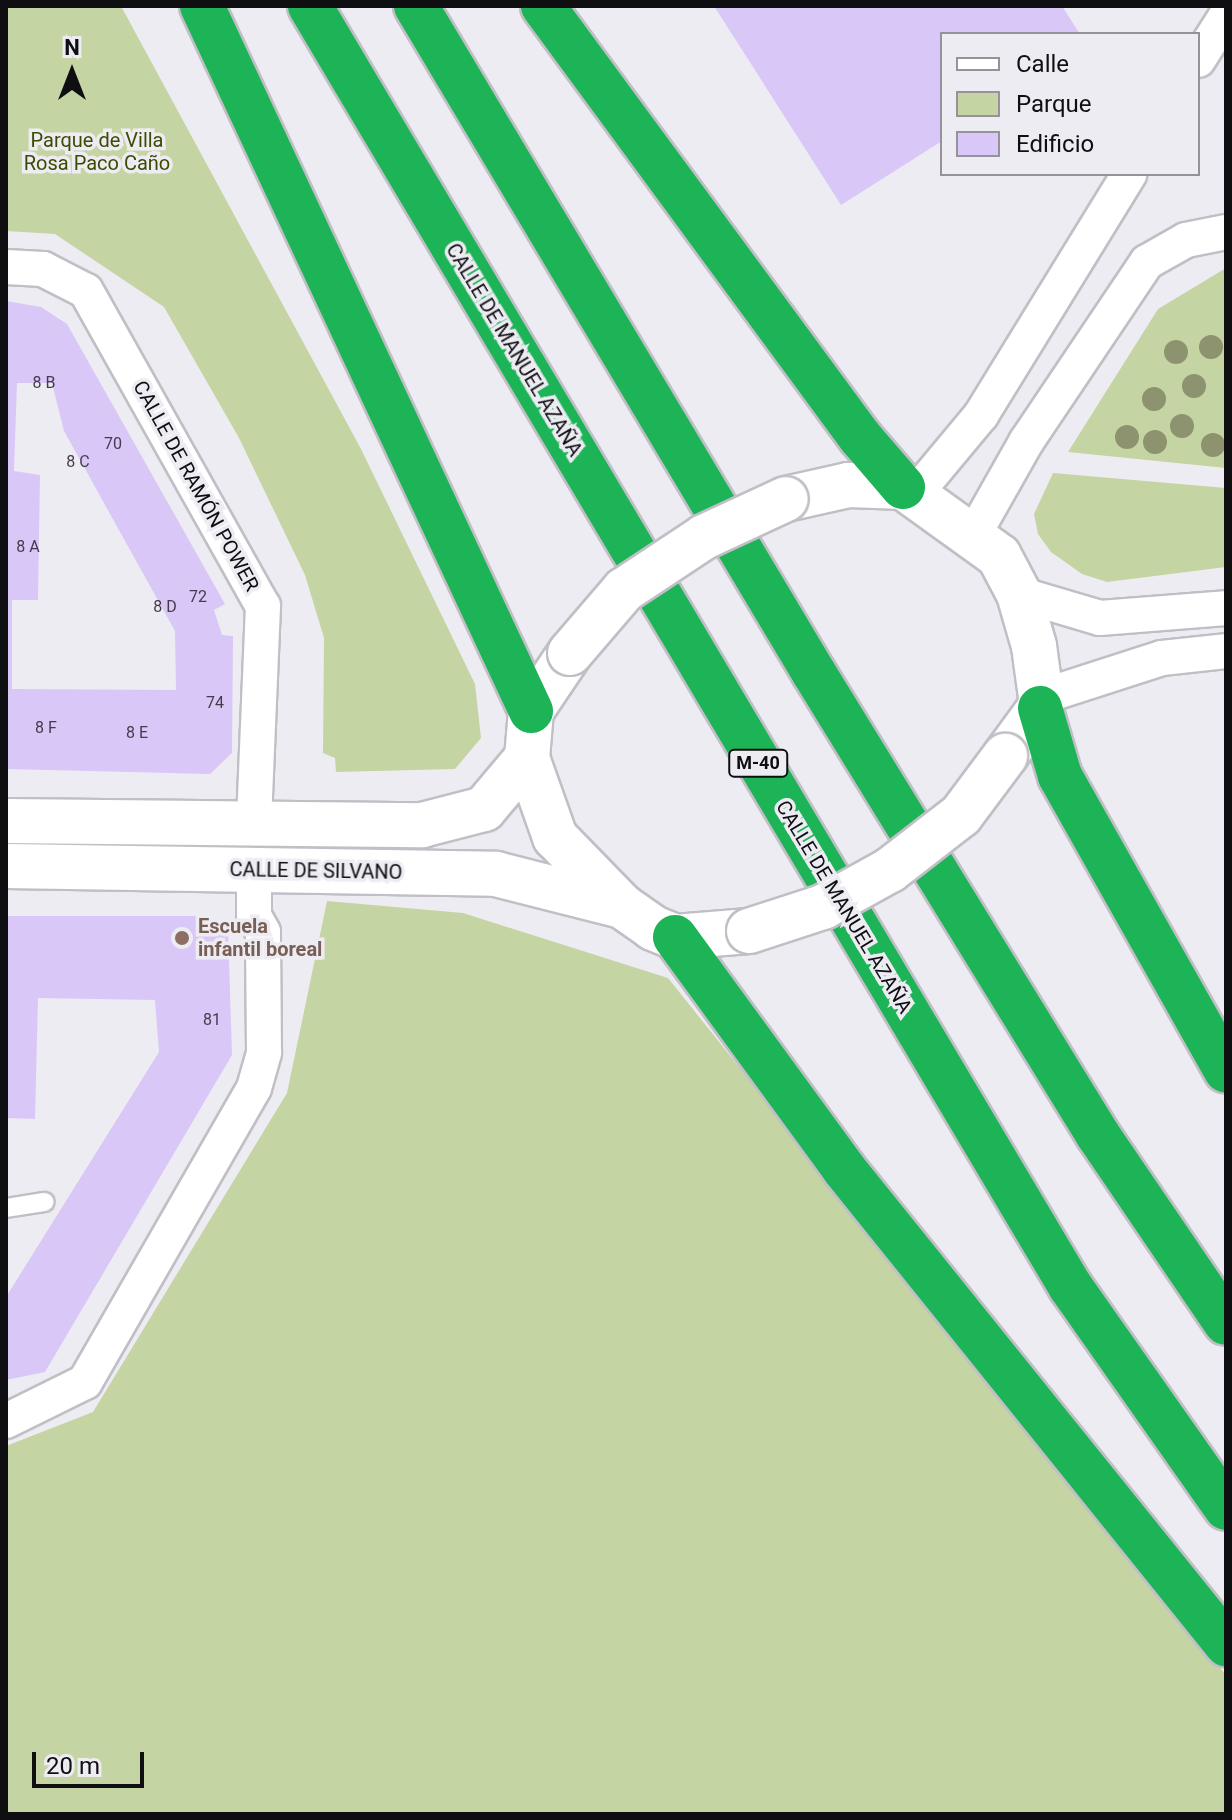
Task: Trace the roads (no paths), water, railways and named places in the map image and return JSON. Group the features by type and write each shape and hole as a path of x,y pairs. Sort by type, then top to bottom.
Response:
{"highway":[{"path":"202,6 531,711"},
{"name":"CALLE DE MANUEL AZAÑA","path":"310,6 1070,1286 1226,1508"},
{"path":"416,6 822,687 1098,1135 1226,1323"},
{"path":"543,6 860,437 909,490"},
{"path":"1040,702 1060,776 1226,1071"},
{"path":"675,937 844,1169 1226,1644"}],"street":[{"path":"1200,57 1226,16"},
{"path":"1200,81 1226,68"},
{"path":"909,490 981,415 1128,176"},
{"path":"974,534 1026,442 1147,262 1186,240 1226,232"},
{"name":"CALLE DE RAMÓN POWER","path":"6,267 43,269 86,291 263,606 254,916 263,932 264,1037 254,1088 85,1382 6,1421"},
{"path":"1040,702 1034,646 1019,594 999,556 974,534 909,490 848,485 786,499 704,537 624,590 570,653 531,711 527,758 555,837 622,906 675,937 749,931 823,907 890,870 961,815 1040,702 1162,658 1226,651"},
{"path":"1019,594 1100,618 1224,608"},
{"name":"CALLE DE SILVANO","path":"6,866 254,847 422,825 484,809 527,758"},
{"name":"CALLE DE SILVANO","path":"6,821 496,874 622,906"}],"lane":[{"path":"6,1208 45,1202"}],"place":[{"name":"Escuela infantil boreal","path":"182,938"}],"park label":[{"name":"Parque de Villa Rosa Paco Caño","path":"97,152"}]}
